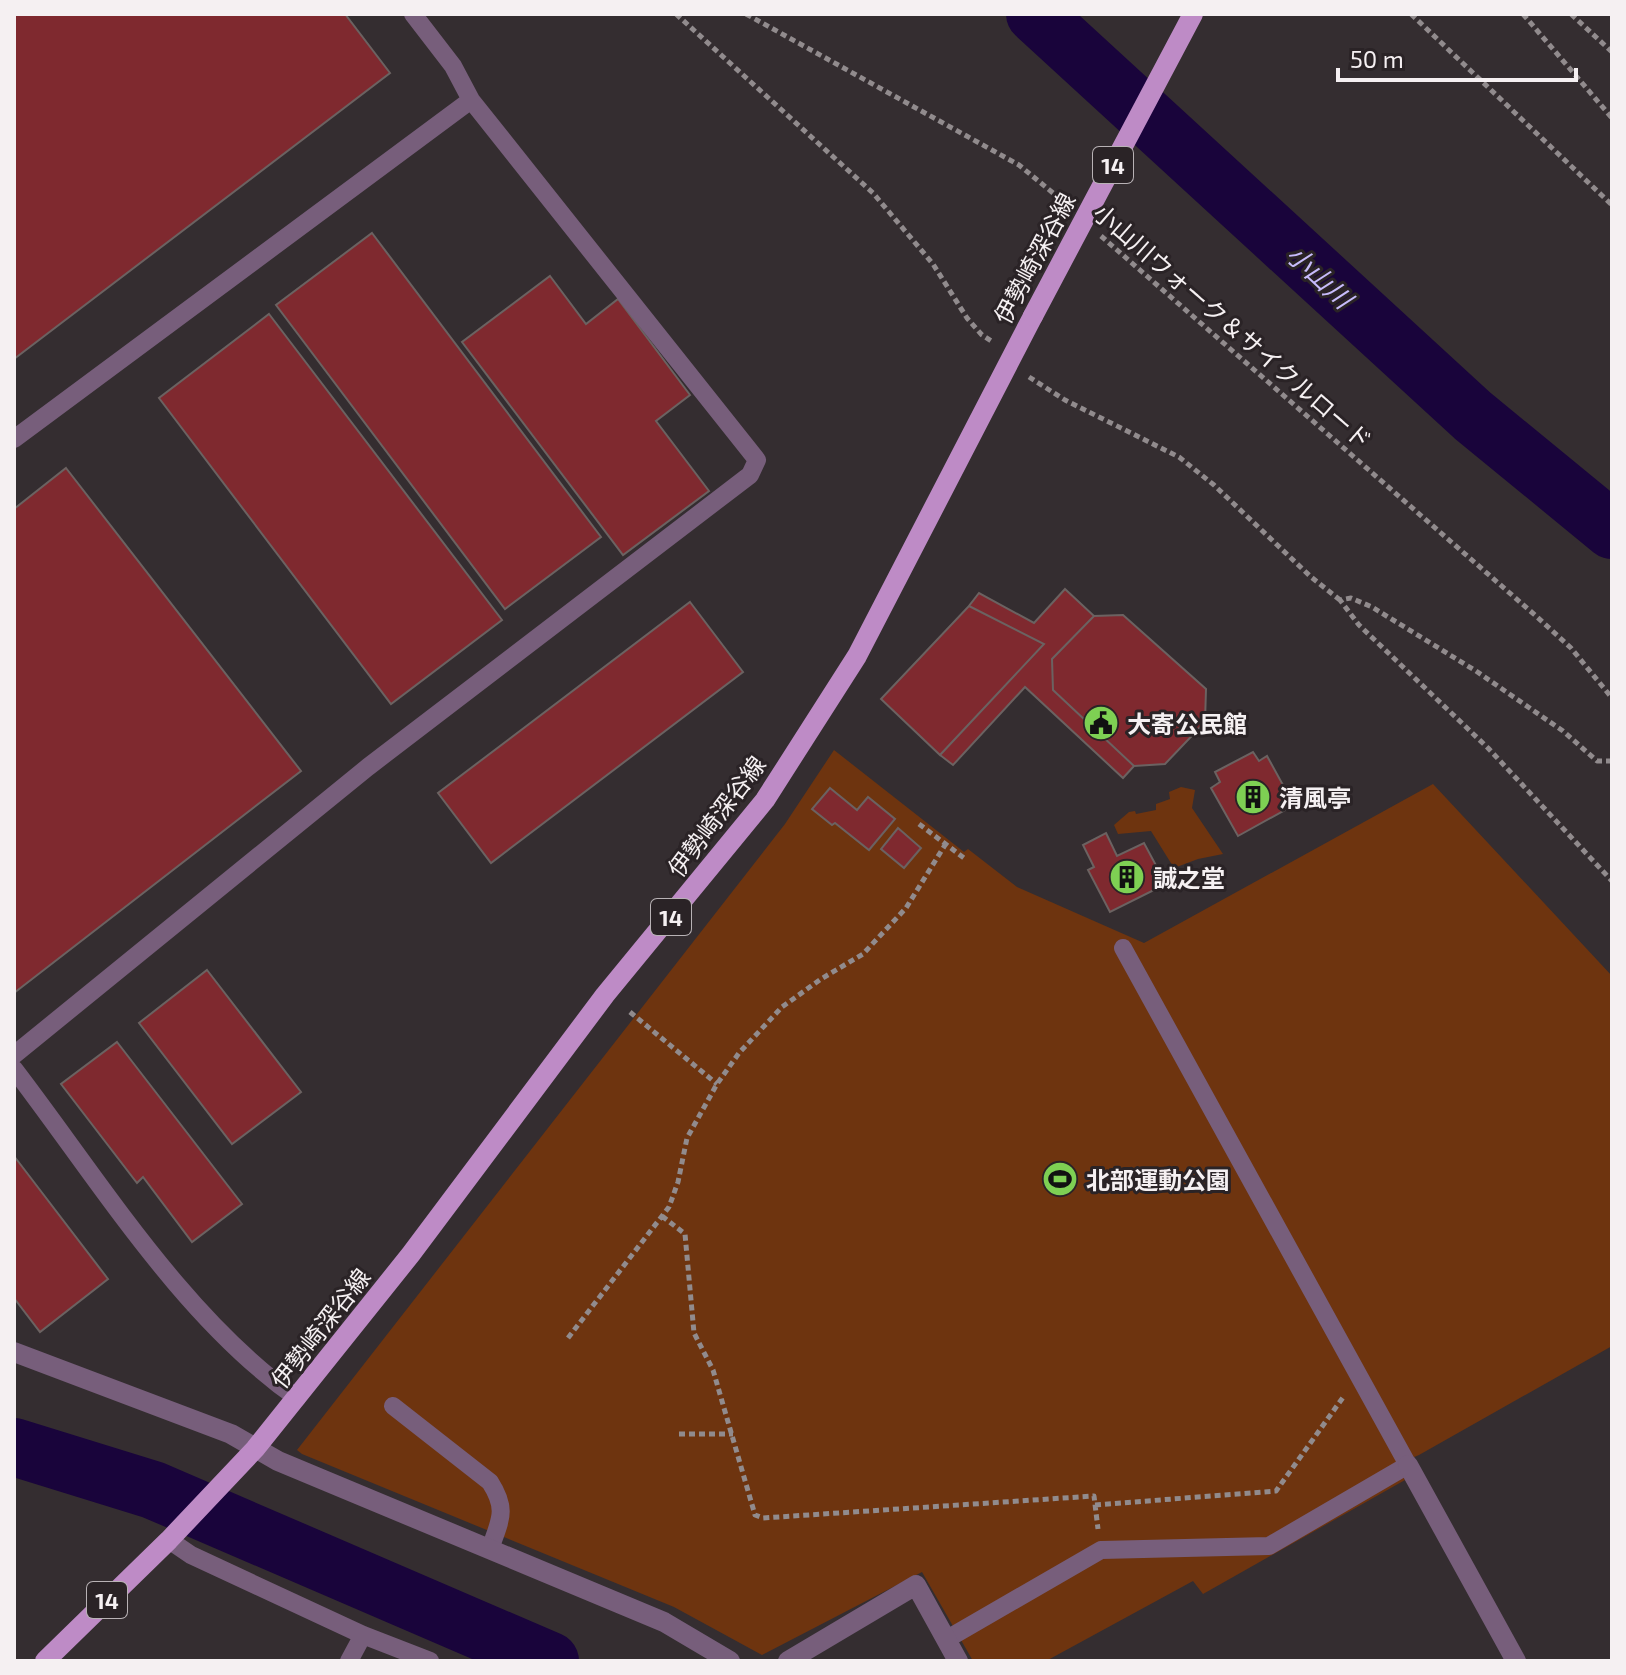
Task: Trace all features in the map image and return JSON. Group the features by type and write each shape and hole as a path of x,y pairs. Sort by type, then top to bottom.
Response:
{"main road":[{"name":"伊勢崎深谷線","path":"45,1661 169,1540 255,1449 411,1254 605,995 765,800 857,656 1193,14"}],"street":[{"path":"14,1352 231,1434 255,1449 664,1622 730,1661"},
{"path":"1408,1465 1516,1661"},
{"path":"788,1661 916,1585 958,1661"}],"lane":[{"path":"14,1055 368,767 750,475 757,460 471,100 453,66 413,14"},
{"path":"14,439 471,100"},
{"path":"947,1639 1101,1550 1269,1546 1408,1465 1123,948"},
{"path":"14,1069 161,1264 210,1321 230,1343 297,1398"},
{"path":"393,1406 490,1482 500,1497 503,1513 490,1549"},
{"path":"169,1540 191,1555 363,1635 430,1661"},
{"path":"349,1661 363,1635"}],"path":[{"path":"676,14 873,193 933,264 967,318 993,343"},
{"name":"小山川ウォーク＆サイクルロード","path":"746,14 1019,165 1065,203"},
{"path":"1411,14 1612,205"},
{"path":"1523,14 1612,118"},
{"path":"1571,14 1612,52"},
{"name":"小山川ウォーク＆サイクルロード","path":"1098,233 1536,616 1571,648 1612,698"},
{"path":"1030,377 1065,400 1179,457 1214,485 1311,577 1340,600 1359,625 1488,748 1612,881"},
{"path":"1340,600 1351,598 1372,607 1476,671 1563,731 1597,761 1612,761"},
{"path":"919,824 964,858"},
{"path":"568,1338 669,1207 687,1138 717,1084 753,1036 782,1007 863,954 906,908 945,845"},
{"path":"630,1012 717,1084"},
{"path":"662,1216 685,1234 694,1333 713,1370 755,1515 763,1518 1094,1496 1095,1505 1276,1491 1344,1396 1363,1382"},
{"path":"679,1434 733,1434"}],"shaded area":[{"name":"北部運動公園","path":"834,750 964,852 968,849 1017,887 1144,943 1433,784 1612,976 1612,1346 1419,1455 1395,1465 1405,1480 1203,1594 1193,1581 1046,1661 973,1661 922,1572 762,1655 674,1607 302,1454 297,1450 785,824"},
{"path":"1181,787 1195,790 1192,808 1223,854 1174,868 1151,831 1118,834 1114,825 1129,812 1135,811 1136,814 1156,810 1156,804 1170,799 1169,792"}],"building":[{"path":"14,14 345,14 390,73 14,359"},
{"path":"372,233 601,537 505,609 276,305"},
{"path":"550,276 586,324 618,299 690,395 656,421 709,491 623,555 462,342"},
{"path":"269,314 502,620 391,704 159,398"},
{"path":"66,468 301,771 14,993 14,509"},
{"path":"1065,589 1094,616 1052,659 1053,690 1134,766 1123,778 1025,687 953,765 940,755 1044,644 969,606 979,593 1034,623"},
{"path":"690,602 743,672 491,863 438,793"},
{"path":"969,606 1044,644 940,755 881,699"},
{"path":"1123,615 1206,689 1205,722 1165,764 1134,766 1053,690 1052,659 1094,616"},
{"name":"清風亭","path":"1253,752 1259,761 1267,756 1294,805 1238,836 1211,788 1220,782 1215,772"},
{"path":"830,788 857,810 868,797 895,819 869,850 812,809"},
{"path":"898,828 921,848 904,868 881,849"},
{"name":"誠之堂","path":"1106,833 1117,856 1144,843 1166,884 1110,912 1088,870 1094,867 1083,845"},
{"path":"207,970 301,1092 232,1144 139,1023"},
{"path":"117,1042 242,1204 192,1242 143,1177 137,1183 61,1084"},
{"path":"14,1156 108,1279 40,1332 14,1298"}],"waterway":[{"name":"小山川","path":"1035,14 1473,416 1612,530"},
{"path":"14,1447 153,1490 550,1661"}],"place":[{"name":"大寄公民館","path":"1101,723"},
{"name":"清風亭","path":"1253,797"},
{"name":"誠之堂","path":"1127,877"},
{"name":"北部運動公園","path":"1060,1179"}]}
